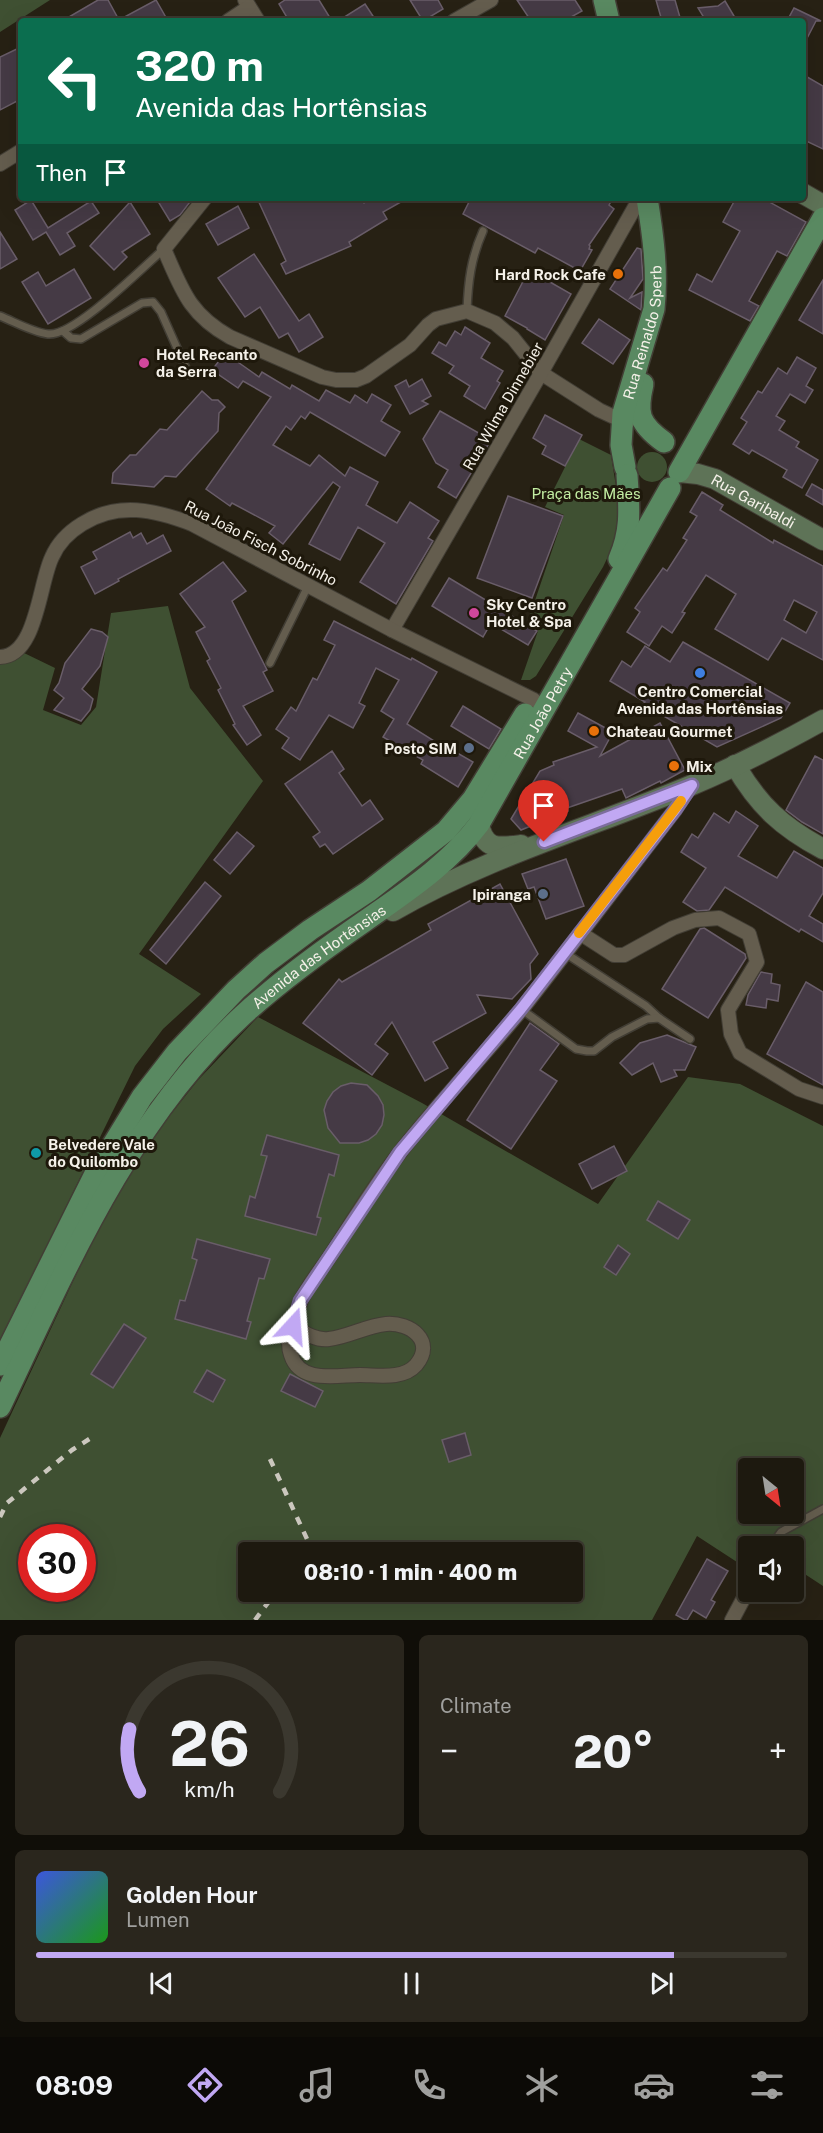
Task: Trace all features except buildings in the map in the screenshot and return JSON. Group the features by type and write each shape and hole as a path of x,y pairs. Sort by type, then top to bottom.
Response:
{"main road":[{"path":"604,0 608,18"},
{"path":"619,0 622,18"},
{"path":"806,180 823,190"},
{"path":"806,195 823,205"},
{"name":"Rua Reinaldo Sperb","path":"626,471 621,445 622,421 654,309 655,260 647,201"},
{"name":"Rua Reinaldo Sperb","path":"656,201 664,254 663,298 638,406 640,416 657,437"},
{"name":"Rua João Petry","path":"470,820 674,480 823,218"},
{"path":"657,437 677,454 674,480 654,494 645,493 631,483 626,471 627,458 638,444 657,437"},
{"name":"Rua João Petry","path":"323,950 401,896 465,842 470,820 534,700 610,578 620,558 630,519 626,471"},
{"name":"Rua Garibaldi","path":"674,480 715,479 823,540"},
{"name":"Avenida das Hortênsias","path":"0,1407 92,1220 144,1134 170,1097 205,1055 242,1016 279,984 323,950 415,898 474,870 692,785 823,720"},
{"path":"735,765 753,794 776,819 798,836 823,849"},
{"path":"470,820 484,839 496,847 544,842"},
{"name":"Avenida das Hortênsias","path":"0,1365 95,1174 142,1097 177,1052 236,990 266,963 428,847 470,820"}],"street":[{"path":"474,9 485,0"},
{"path":"459,18 491,0"},
{"path":"231,18 247,4 256,18"},
{"path":"0,164 18,153"},
{"path":"203,201 164,249 193,309 216,330 322,377 356,380 366,376 410,345 436,319 468,311 495,323 513,338 541,373 599,410 657,437"},
{"name":"Rua Wilma Dinnebier","path":"392,630 638,201"},
{"name":"Rua João Fisch Sobrinho","path":"0,657 9,656 19,649 27,635 51,559 59,544 70,533 97,515 119,509 143,510 167,514 192,524 392,630 534,700"},
{"path":"293,1326 307,1335 328,1340 369,1327 388,1324 405,1326 417,1332 422,1341 422,1354 415,1366 405,1373 387,1376 356,1375 339,1378 306,1373 294,1363 288,1339 300,1301 400,1152 521,1009 692,785"},
{"path":"580,933 614,955 624,955 673,928 695,920 719,918 749,934 757,962 728,1010 731,1034 740,1053 799,1089 823,1097"},
{"path":"732,1620 742,1602"}],"lane":[{"path":"468,311 468,282 471,264 483,231"},
{"path":"0,316 50,335 63,331 89,315 164,249"},
{"path":"63,331 71,338 81,339 142,303 153,302 161,312 189,375"},
{"path":"270,663 309,586"},
{"path":"565,952 646,1006 659,1018 690,1039"},
{"path":"521,1009 576,1049 587,1052 594,1051 629,1027 647,1019 659,1018"},
{"path":"778,1536 781,1532 823,1509"}],"green space":[{"path":"0,0 50,0 22,18 18,18 18,20 0,32"},
{"name":"Praça das Mães","path":"579,439 611,455 618,499 618,524 613,546 603,567 536,676 530,680 521,680 539,628 528,621 564,515 545,507"},
{"path":"652,452 663,456 667,467 663,478 652,482 641,478 637,467 641,456"},
{"path":"168,606 190,688 263,781 139,954 201,994 163,1029 135,1066 0,1341 0,660 22,652 55,668 43,710 81,725 96,707 111,613"},
{"path":"258,1017 422,1103 598,1204 688,1077 740,1084 823,1126 823,1586 804,1574 804,1536 738,1536 738,1563 697,1536 652,1620 0,1620 0,1438 102,1219 129,1173 198,1080"}],"railway":[{"path":"0,1517 7,1503 72,1450 94,1436"},
{"path":"270,1459 307,1539 306,1542"},
{"path":"255,1620 268,1602"}],"slow traffic":[{"path":"579,933 681,801"}],"place":[{"name":"Hard Rock Cafe","path":"618,274"},
{"name":"Hotel Recanto da Serra","path":"144,363"},
{"name":"Sky Centro Hotel & Spa","path":"474,613"},
{"name":"Centro Comercial Avenida das Hortênsias","path":"700,673"},
{"name":"Chateau Gourmet","path":"594,731"},
{"name":"Posto SIM","path":"469,748"},
{"name":"Mix","path":"674,766"},
{"name":"Ipiranga","path":"543,894"},
{"name":"Belvedere Vale do Quilombo","path":"36,1153"}],"route":[{"path":"293,1326 300,1301 400,1152 521,1009 692,785 544,842"}]}
